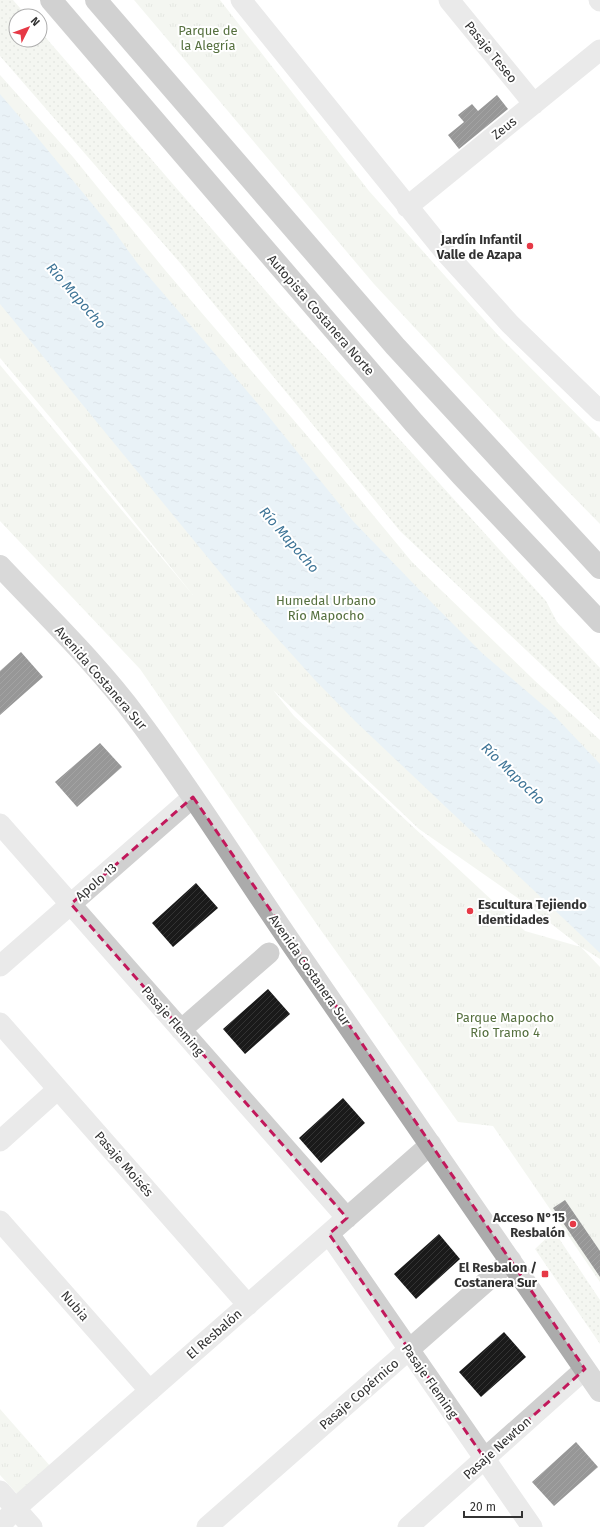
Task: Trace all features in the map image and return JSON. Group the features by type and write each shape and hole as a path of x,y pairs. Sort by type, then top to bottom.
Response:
{"highway":[{"name":"Autopista Costanera Norte","path":"50,0 420,429 462,476 600,622"},
{"path":"96,0 395,346 600,568"}],"main road":[{"name":"Avenida Costanera Sur","path":"0,566 108,682 137,718 600,1391"}],"street":[{"path":"241,0 444,251 505,319 600,411"},
{"name":"Pasaje Teseo","path":"448,0 534,104"},
{"name":"Zeus","path":"407,206 600,50"},
{"name":"Apolo 13","path":"0,966 193,798"},
{"name":"Pasaje Fleming","path":"0,824 347,1218"},
{"path":"181,1030 269,953"},
{"name":"Pasaje Moisés","path":"0,1023 248,1305"},
{"path":"0,1140 58,1089"},
{"name":"El Resbalón","path":"0,1526 16,1508 431,1144"},
{"name":"Nubia","path":"0,1221 150,1391"},
{"name":"Pasaje Fleming","path":"329,1234 532,1527"},
{"name":"Pasaje Copérnico","path":"206,1527 511,1260"},
{"name":"Pasaje Newton","path":"408,1527 585,1369"},
{"path":"0,1491 32,1527"}],"highlighted area":[{"path":"193,797 585,1369 485,1459 329,1234 347,1218 71,904"}],"green space":[{"path":"0,0 13,0 20,8 8,8 8,48 48,48 48,40 277,304 546,601 557,622 600,668 600,720 400,531 181,264 0,56"},
{"name":"Parque de la Alegría","path":"134,0 220,0 369,191 497,334 600,438 600,524 552,475 374,284"},
{"name":"Parque Mapocho Río Tramo 4","path":"0,75 73,157 165,270 321,452 412,562 534,680 600,740 600,959 581,947 600,967 600,1282 493,1126 458,1122 320,929 140,669 0,521 0,365 193,595 60,429 0,358","holes":["273,690 419,829 522,901 581,947 525,931 294,716"]},
{"path":"554,1231 600,1300 600,1344 535,1249"},
{"path":"0,1409 51,1467 19,1496 0,1475"}],"water":[{"name":"Humedal Urbano Río Mapocho","path":"0,94 108,223 138,264 265,412 353,521 482,653 551,712 600,764 600,953 355,721 314,679 241,598 0,304"}],"building":[{"path":"497,95 508,109 459,149 448,135 464,122 458,115 472,104 478,111"},
{"path":"21,652 43,677 0,715 0,671"},
{"path":"100,743 122,767 77,807 55,782"},
{"path":"196,883 218,908 173,947 152,923"},
{"path":"268,989 290,1014 245,1054 223,1029"},
{"path":"343,1098 365,1123 321,1163 299,1138"},
{"name":"Acceso N°15 Resbalón","path":"565,1200 600,1251 600,1277 553,1208"},
{"path":"439,1234 460,1259 416,1299 394,1274"},
{"path":"504,1332 526,1357 481,1397 459,1372"},
{"path":"576,1442 598,1467 554,1506 532,1482"}],"place":[{"name":"Jardín Infantil Valle de Azapa","path":"530,246"},
{"name":"Escultura Tejiendo Identidades","path":"470,911"},
{"name":"Acceso N°15 Resbalón","path":"573,1224"},
{"name":"El Resbalon / Costanera Sur","path":"545,1274"}],"water label":[{"name":"Río Mapocho","path":"76,296"},
{"name":"Río Mapocho","path":"289,540"},
{"name":"Río Mapocho","path":"513,774"}]}
